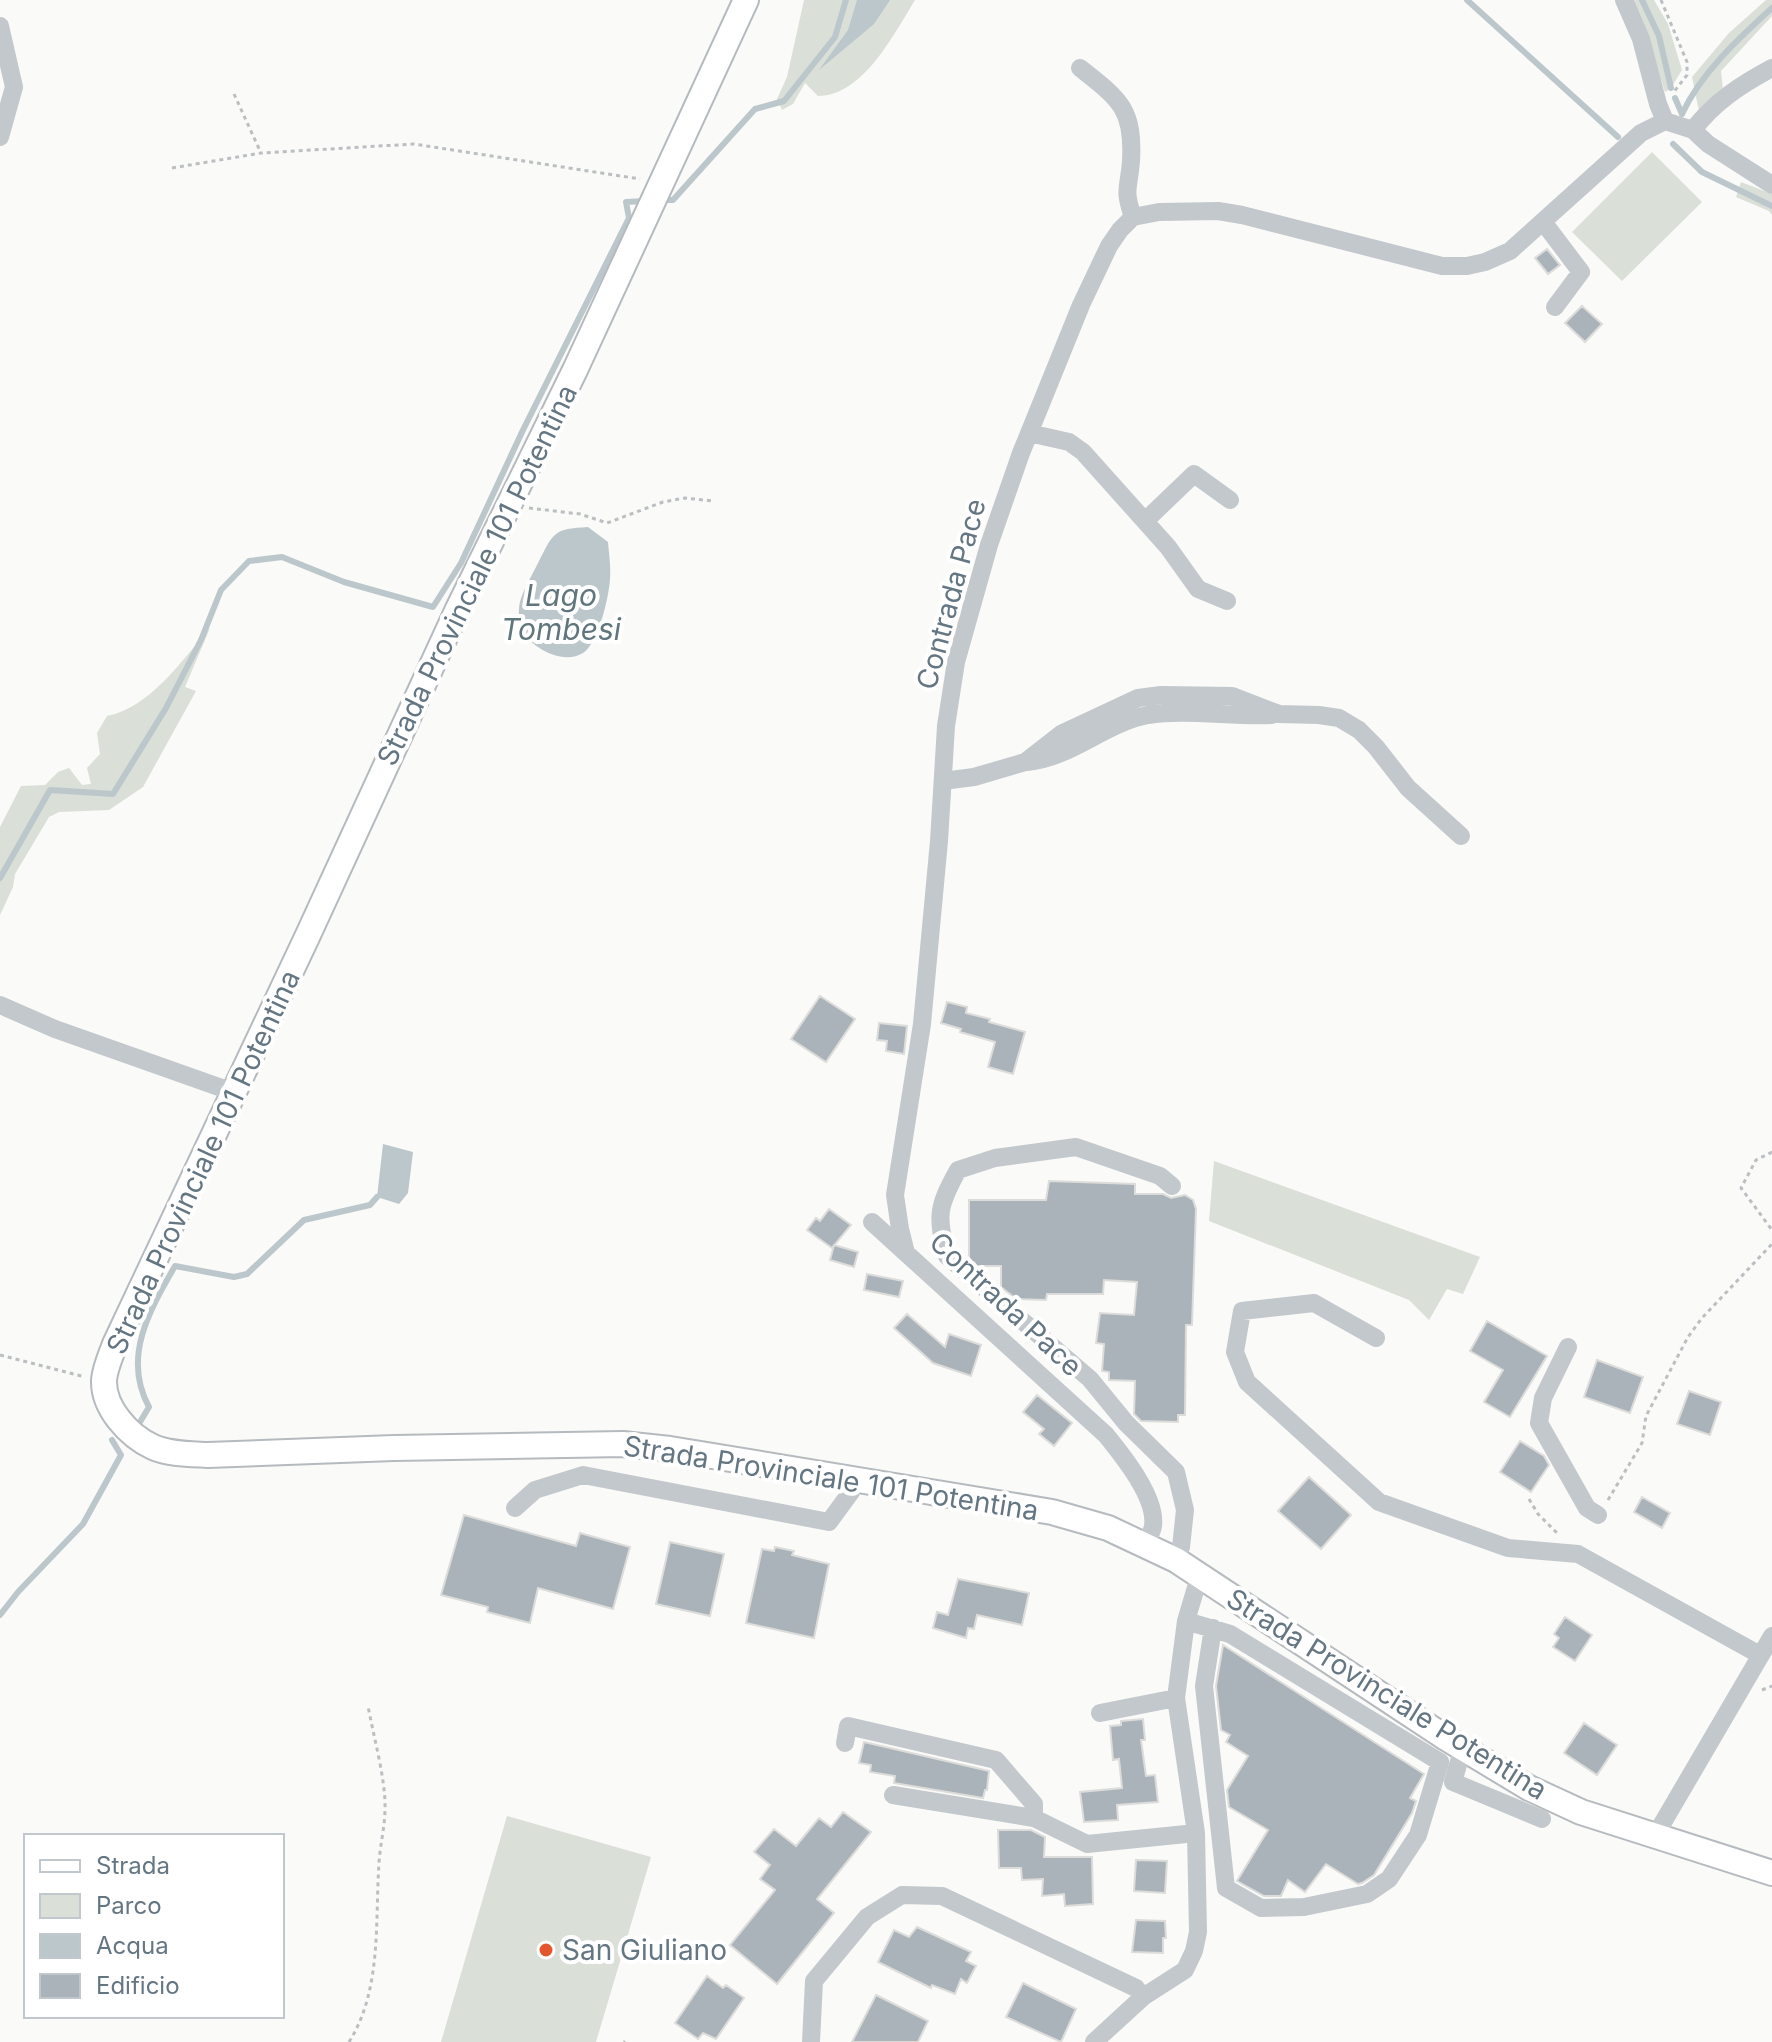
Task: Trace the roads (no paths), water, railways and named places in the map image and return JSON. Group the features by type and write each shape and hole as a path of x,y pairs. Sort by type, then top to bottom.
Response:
{"main road":[{"name":"Strada Provinciale 101 Potentina","path":"746,0 575,370 452,621 115,1344 104,1381 110,1403 121,1424 154,1448 179,1453 208,1455 623,1444 670,1449 1052,1512 1108,1528 1146,1545"},
{"name":"Strada Provinciale Potentina","path":"1146,1545 1176,1560 1529,1788 1581,1812 1772,1873"}],"street":[{"path":"1624,0 1641,39 1665,121"},
{"path":"0,26 14,87 0,137"},
{"path":"1080,68 1116,96 1129,118 1131,161 1125,195 1133,217 1159,212 1218,211 1442,266 1467,266 1510,251 1641,133 1665,121 1693,130 1708,144 1772,185"},
{"path":"1693,130 1708,110 1746,82 1772,68"},
{"name":"Contrada Pace","path":"1133,217 1120,230 1098,268 1029,433 989,545 956,662 946,726 922,1024 895,1195 906,1253 1106,1435 1124,1458 1149,1502 1153,1525 1146,1545"},
{"path":"1544,223 1581,272 1555,307"},
{"path":"1029,433 1069,442 1083,452 1168,547 1198,589 1227,601"},
{"path":"1145,521 1194,474 1230,500"},
{"path":"943,781 974,777 1025,762 1061,734 1138,698 1161,695 1232,696 1279,714 1339,718 1359,730 1408,788 1461,836"},
{"path":"0,1005 55,1029 233,1092"},
{"path":"1172,1186 1160,1176 1076,1147 995,1158 958,1170 942,1198 940,1229 947,1256 1090,1379 1126,1423 1176,1472 1185,1510 1181,1547 1176,1560"},
{"path":"872,1222 906,1253"},
{"path":"1376,1338 1314,1303 1242,1311 1235,1352 1247,1382 1379,1502 1508,1548 1578,1554 1760,1655"},
{"path":"1568,1347 1543,1398 1539,1423 1587,1508 1598,1515"},
{"path":"515,1508 535,1490 583,1475 829,1522 851,1492 854,1480"},
{"path":"1094,2042 1143,1997 1185,1970 1194,1951 1198,1932 1196,1833 1176,1698 1186,1621 1202,1577"},
{"path":"1186,1621 1213,1628 1230,1634 1440,1762 1418,1835 1389,1879 1367,1894 1304,1907 1261,1908 1226,1888 1204,1686 1213,1628"},
{"path":"1655,1836 1772,1636"},
{"path":"1100,1713 1176,1698"},
{"path":"845,1743 848,1726 996,1760 1034,1804 1034,1818"},
{"path":"1466,1750 1460,1758 1453,1782 1542,1819"},
{"path":"893,1795 1034,1818 1087,1844 1196,1833"},
{"path":"811,2042 814,1981 867,1917 902,1895 942,1896 1136,1988 1143,1997"}],"water":[{"path":"857,0 890,0 874,24 819,70 848,30"},
{"name":"Lago Tombesi","path":"588,527 608,542 609,587 598,630 588,648 583,653 565,657 547,652 530,641 520,627 519,608 543,553 556,534"},
{"path":"383,1144 413,1152 408,1193 399,1204 377,1197"}],"waterway":[{"path":"661,200 673,200 755,109 784,101 835,37 846,0"},
{"path":"1467,0 1618,137"},
{"path":"1642,0 1659,36 1671,88"},
{"path":"1682,114 1710,71 1772,8"},
{"path":"1675,98 1682,114"},
{"path":"1673,144 1702,172 1772,206"},
{"path":"0,878 50,790 113,794 166,708 201,640 221,590 249,561 282,557 344,582 433,607 461,563 523,430 629,218 626,202 646,201"},
{"path":"140,1422 149,1407 138,1371 142,1335 156,1300 175,1266 234,1277 247,1274 304,1220 370,1205 377,1197"},
{"path":"0,1615 83,1524 121,1455 112,1440"}],"place":[{"name":"San Giuliano","path":"546,1950"}]}
